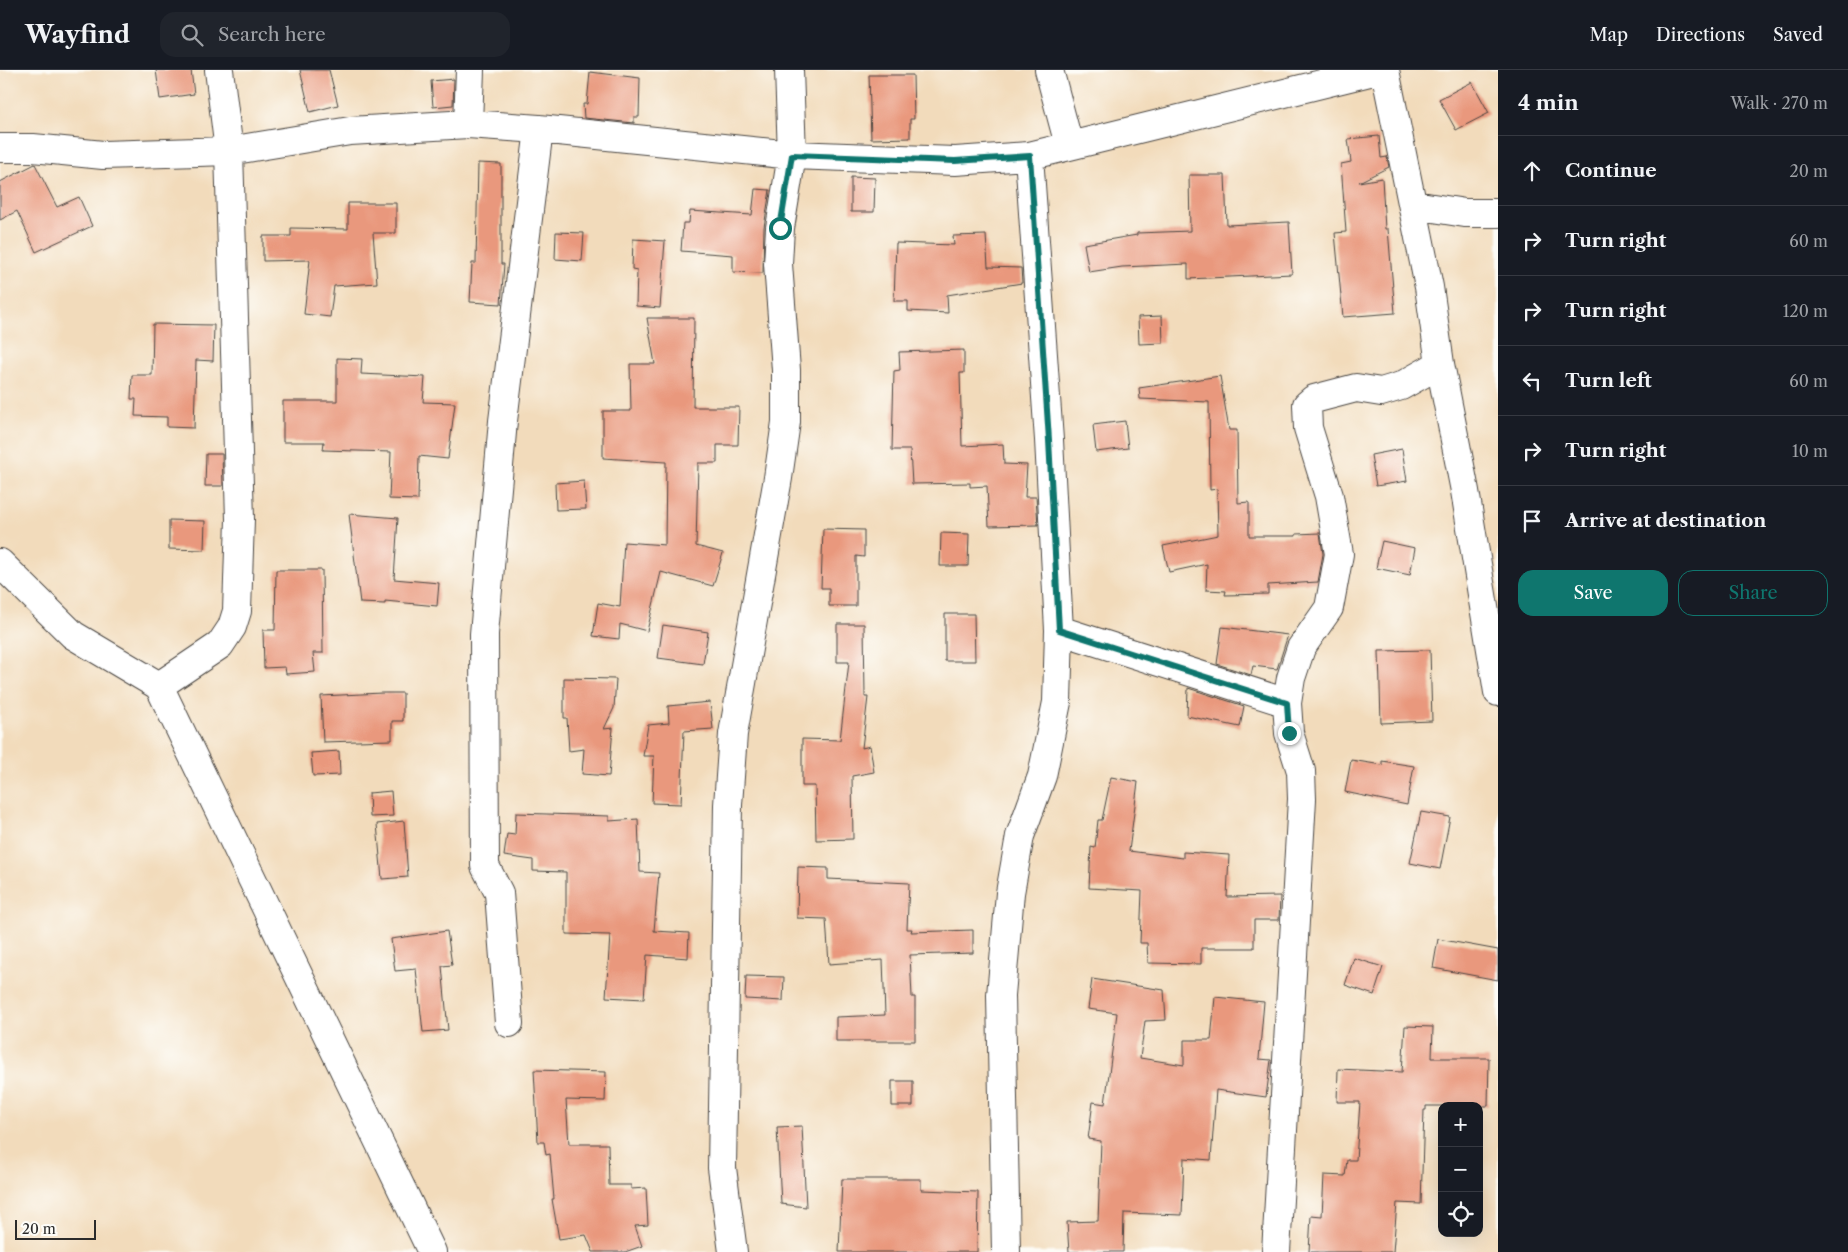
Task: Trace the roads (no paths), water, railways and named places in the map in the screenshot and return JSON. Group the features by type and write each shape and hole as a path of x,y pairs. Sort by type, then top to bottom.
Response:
{"street":[{"path":"159,686 220,645 232,628 237,611 240,519 230,151 219,70"},
{"path":"468,124 470,70"},
{"path":"733,1252 722,1168 728,805 733,734 786,422 786,370 778,264 780,228 792,155 789,70"},
{"path":"1049,70 1069,145"},
{"path":"0,148 34,148 103,155 230,151 350,131 468,124 792,155 955,161 1030,156 1378,70"},
{"path":"1385,70 1430,288 1440,364 1465,491 1498,692"},
{"path":"509,1023 499,893 485,866 484,634 500,448 539,130"},
{"path":"1006,1252 1001,995 1010,893 1020,836 1042,776 1057,702 1059,630 1049,440 1030,156"},
{"path":"1414,205 1465,212 1498,213"},
{"path":"1276,1252 1302,800 1301,771 1289,733 1287,703 1291,678 1301,648 1329,608 1340,554 1329,496 1308,428 1307,405 1314,398 1356,388 1381,392 1401,386 1440,364"},
{"path":"0,563 73,635 159,686 432,1252"},
{"path":"1059,630 1287,703"}]}
